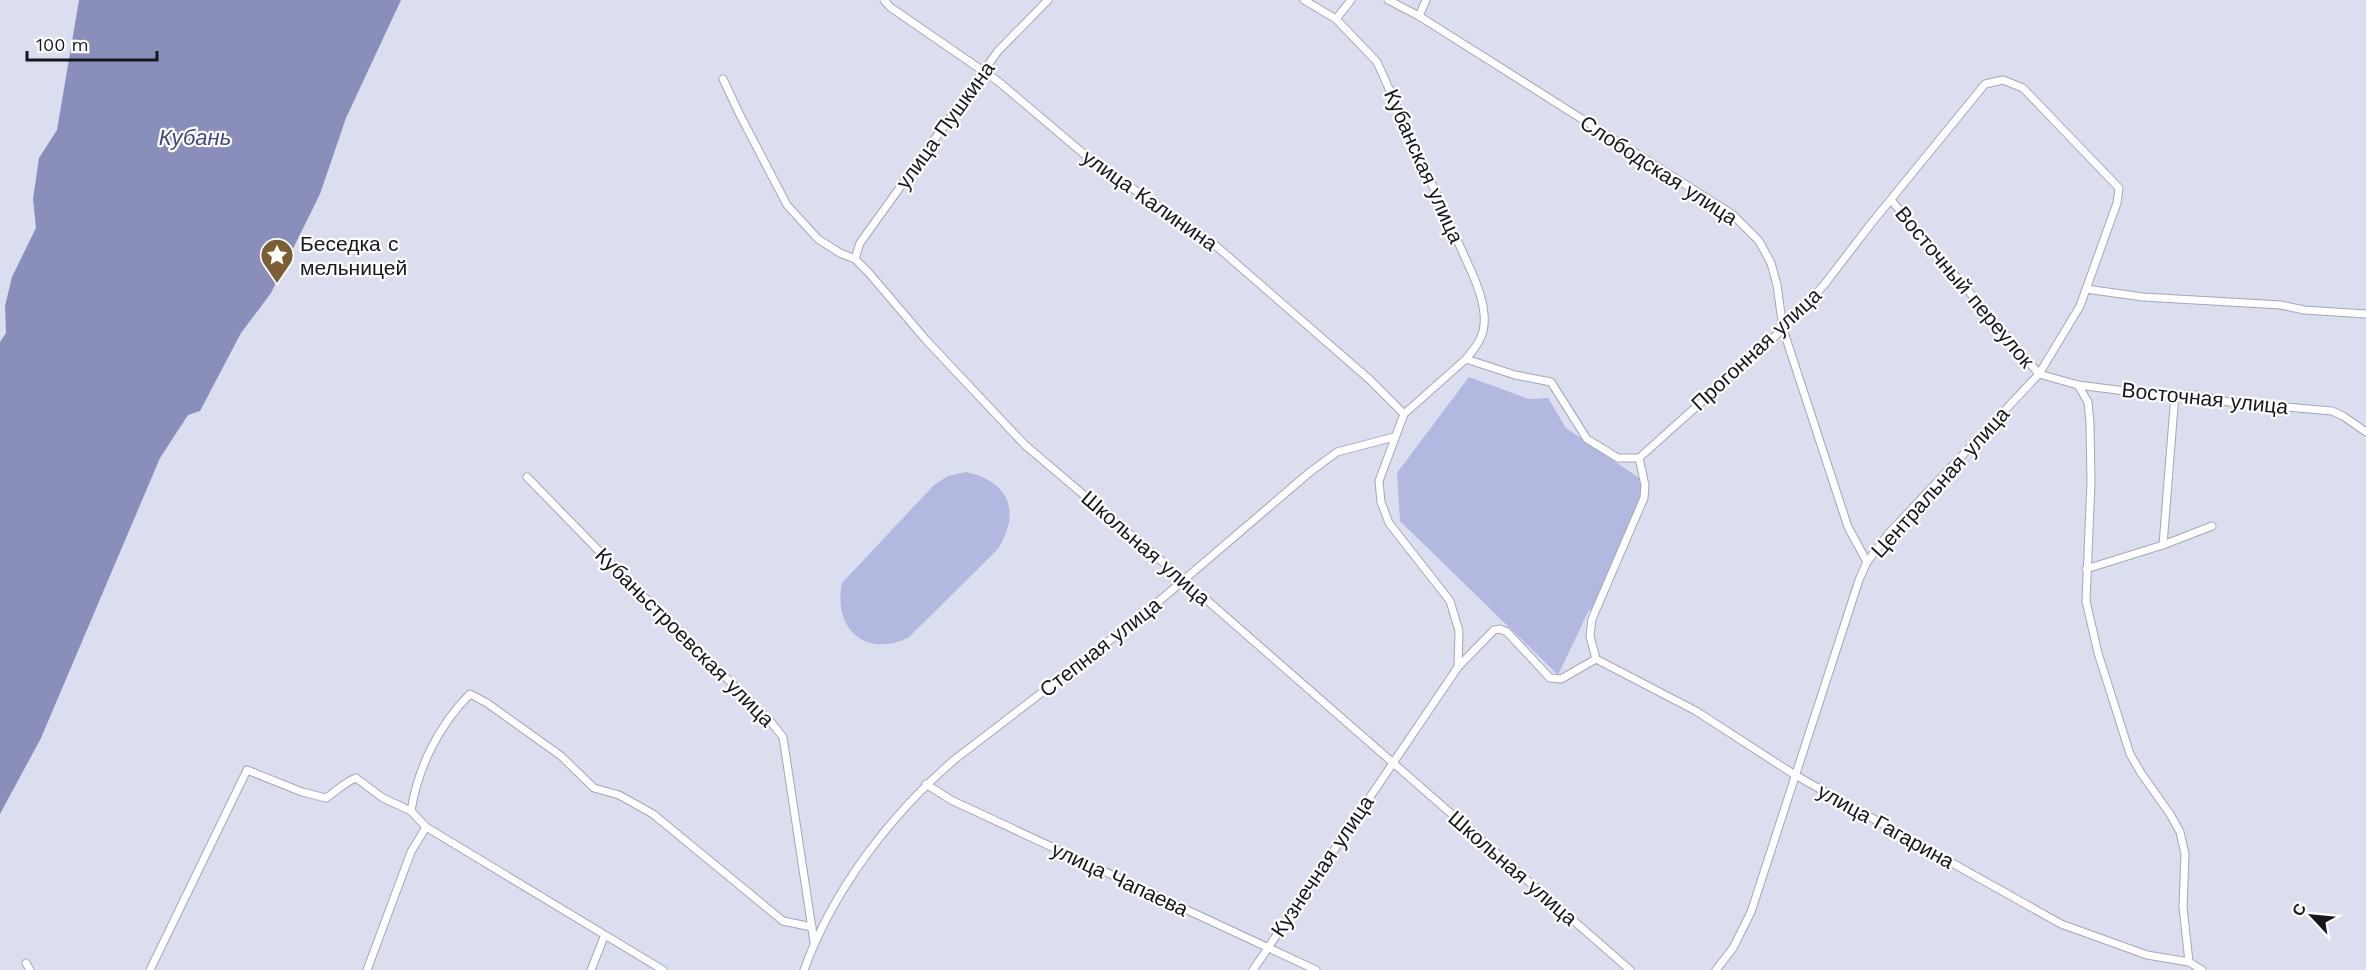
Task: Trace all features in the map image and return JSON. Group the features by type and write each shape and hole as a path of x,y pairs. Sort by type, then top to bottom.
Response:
{"street":[{"name":"улица Калинина","path":"884,0 890,7 999,82 1091,160 1215,245 1369,379 1404,414"},
{"name":"улица Пушкина","path":"855,259 860,243 998,51 1048,0"},
{"name":"Кубанская улица","path":"1304,0 1336,19 1377,62 1481,292 1484,325 1481,338 1466,359 1404,414"},
{"path":"1336,19 1351,0"},
{"name":"Слободская улица","path":"1388,0 1419,16 1732,214 1759,241 1771,263 1777,285 1783,329 1848,527 1867,562"},
{"path":"1419,16 1426,0"},
{"name":"Школьная улица","path":"723,78 740,116 787,205 818,239 840,253 855,259 926,340 1025,445 1185,581 1630,970"},
{"name":"Прогонная улица","path":"1639,458 1783,329 1824,285 1985,84 2003,80 2012,82 2023,88 2061,125"},
{"name":"Центральная улица","path":"1716,970 1733,948 1751,912 1859,580 1867,562 1890,532 2039,374 2080,306 2117,203 2119,188 2061,125"},
{"name":"Восточный переулок","path":"1891,200 2039,374"},
{"path":"2086,289 2143,297 2281,305 2304,310 2366,314"},
{"path":"1466,359 1515,375 1551,382 1587,439 1618,459 1639,458 1645,485 1644,498 1592,618 1590,636 1596,659"},
{"name":"Восточная улица","path":"2039,374 2079,385 2141,393 2175,394 2229,402 2332,411 2366,432"},
{"path":"2079,385 2088,402 2090,423 2091,482 2086,602 2098,653 2130,754 2180,832 2184,854 2183,907 2189,962 2202,970"},
{"path":"2163,545 2175,394"},
{"path":"1404,414 1379,481 1382,502 1389,523 1450,601 1459,631 1458,667"},
{"name":"Степная улица","path":"804,970 814,942 854,874 885,832 926,784 1185,581 1310,472 1337,452 1394,437"},
{"name":"Кубаньстроевская улица","path":"527,477 770,721 783,737 814,942"},
{"path":"2086,569 2163,545 2212,526"},
{"name":"Кузнечная улица","path":"1253,970 1458,667 1494,630 1500,629 1506,632 1550,678 1555,680 1561,679 1596,659"},
{"name":"улица Гагарина","path":"1596,659 1696,711 1795,775 2061,924 2147,955 2189,962"},
{"path":"411,811 413,797 434,742 449,716 470,694 487,703 561,756 594,788 619,795 653,814 783,921 812,927"},
{"path":"150,970 247,770 302,792 326,798 344,783 356,778 383,798 411,811 426,828 604,937 663,970"},
{"name":"улица Чапаева","path":"926,784 951,800 1316,970"},
{"path":"367,970 411,852 426,828"},
{"path":"591,970 604,937"}],"shaded area":[{"path":"1469,377 1529,399 1548,398 1566,428 1639,478 1646,490 1592,610 1589,610 1558,675 1400,521 1397,473"},
{"path":"966,472 981,476 992,483 1007,500 1010,511 1009,523 997,550 908,638 878,644 865,641 855,635 847,625 842,613 840,599 842,583 934,485 948,476"}],"water":[{"name":"Кубань","path":"79,0 401,0 346,118 320,194 271,293 241,333 200,411 188,415 160,458 41,738 0,814 0,342 6,333 5,306 12,277 36,228 33,199 39,158 57,130"}],"place":[{"name":"Беседка с мельницей","path":"277,284"}]}
